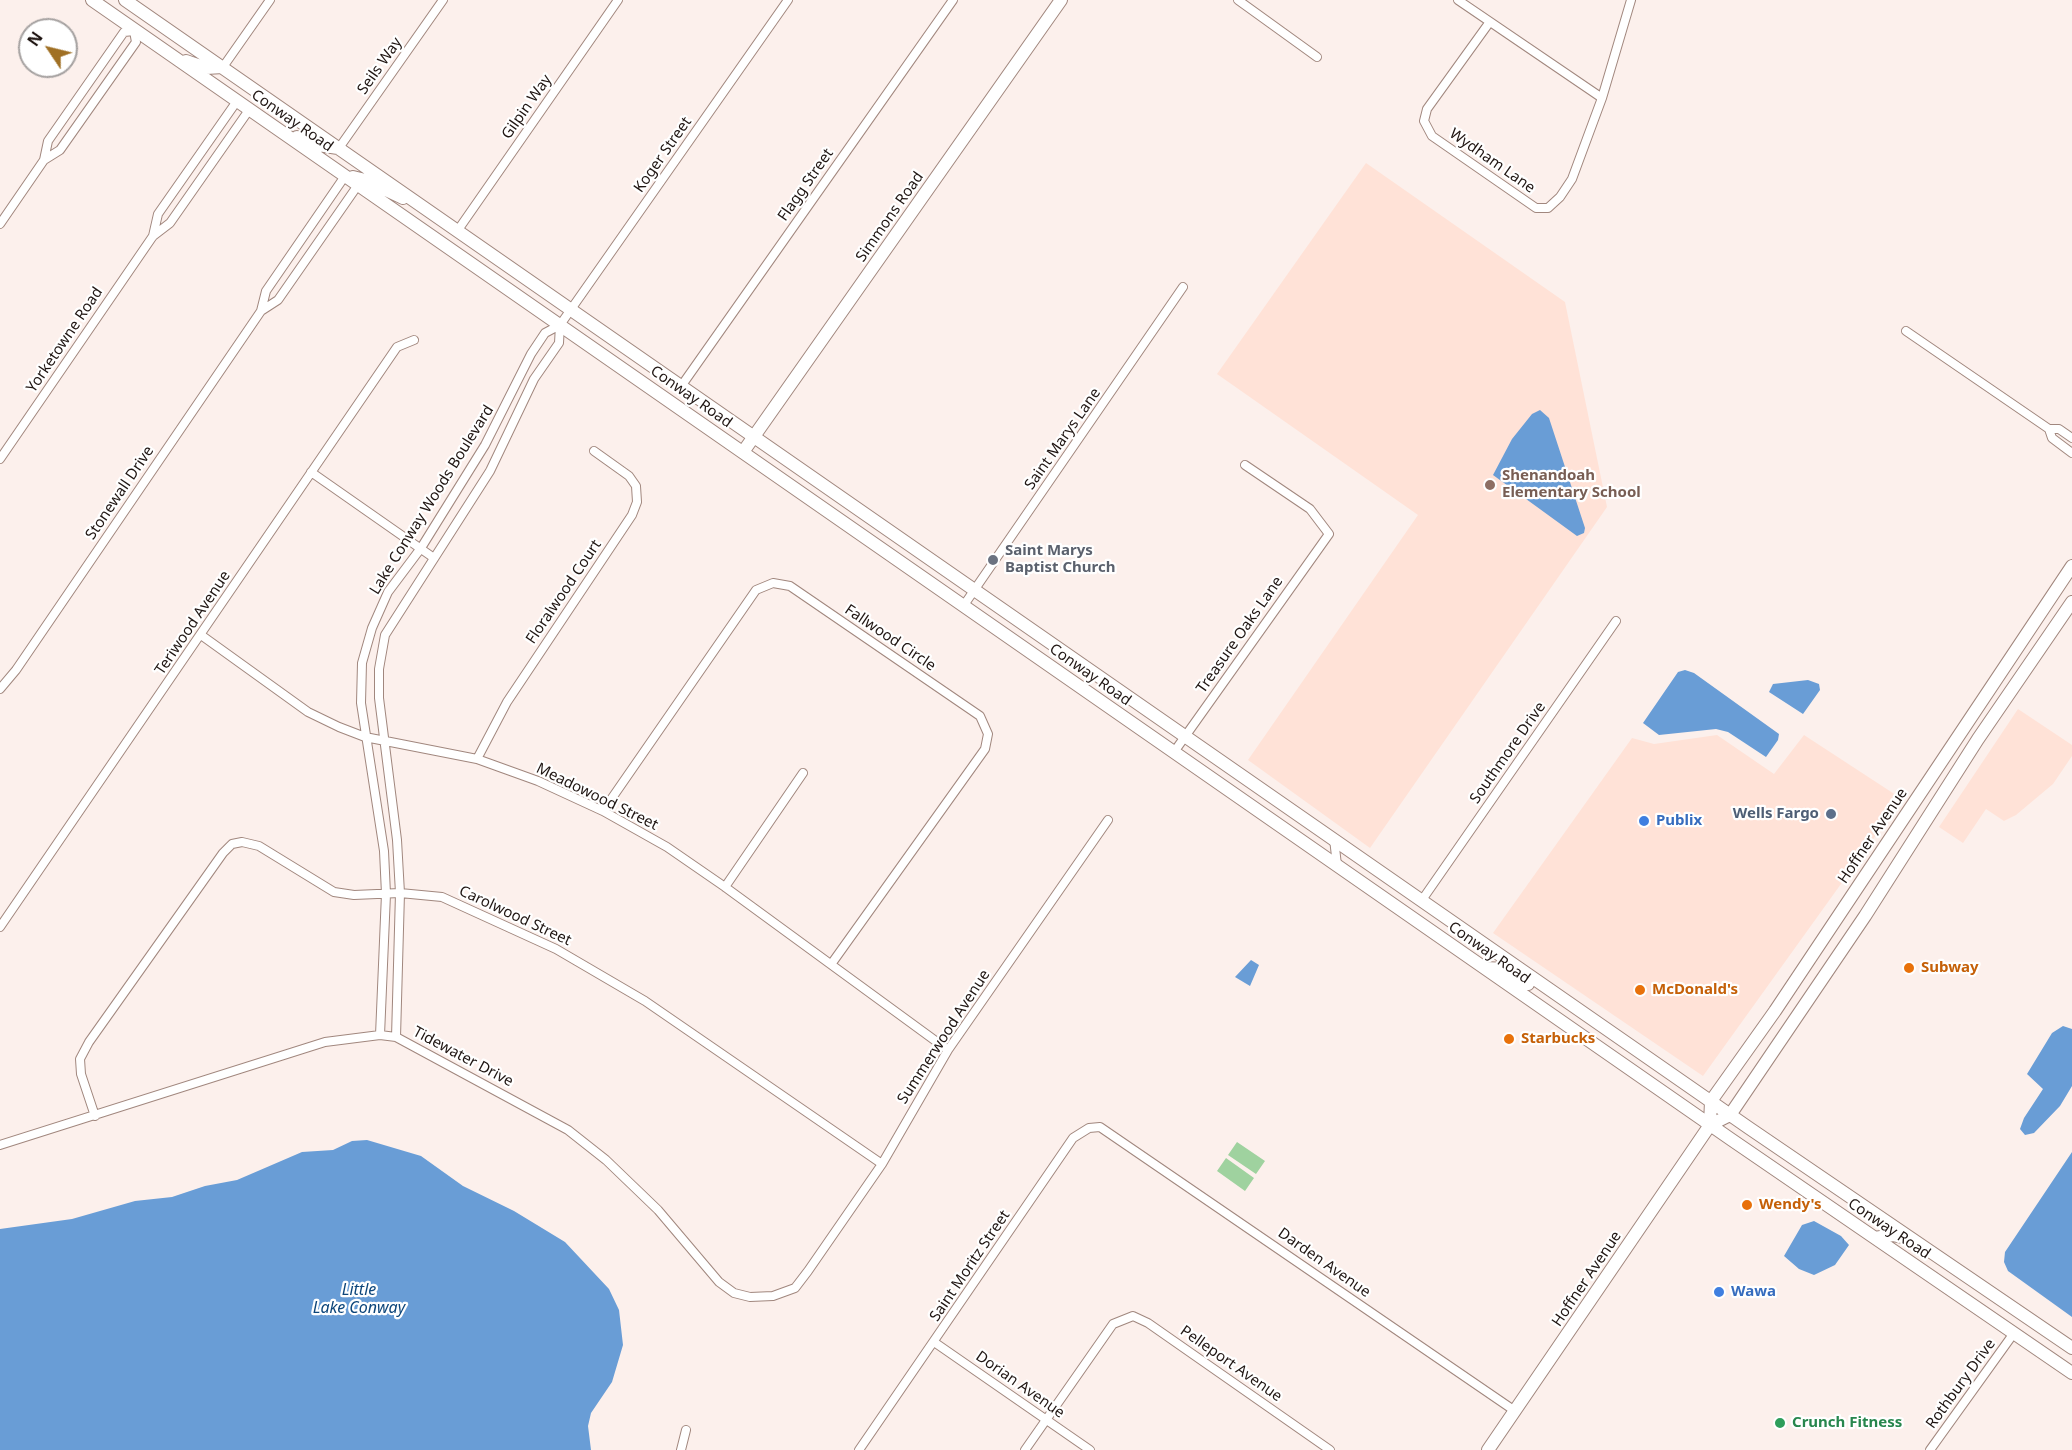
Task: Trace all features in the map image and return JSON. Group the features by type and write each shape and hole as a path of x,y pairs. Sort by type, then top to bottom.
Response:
{"main road":[{"name":"Conway Road","path":"92,0 1710,1125 2072,1373"},
{"name":"Conway Road","path":"125,0 1711,1101 2072,1348"},
{"name":"Simmons Road","path":"743,452 1061,0"},
{"path":"171,56 206,68 223,67"},
{"path":"274,127 318,145 339,148"},
{"path":"345,176 365,180 396,196 418,202"},
{"name":"Hoffner Avenue","path":"1711,1101 2072,566"},
{"name":"Hoffner Avenue","path":"1488,1450 1710,1125 1730,1114 1865,916 1978,739 2072,602"},
{"path":"1978,739 1976,722 2023,651 2028,631"},
{"path":"1946,788 1948,775 1961,755 1964,741 1961,732"},
{"path":"1408,914 1436,924 1480,955 1498,953"},
{"path":"1484,968 1506,969 1535,988 1560,996"},
{"path":"1710,1125 1711,1101"},
{"path":"1875,1238 1893,1235 1913,1239"},
{"path":"2008,1304 2015,1321 2014,1333 2034,1332 2057,1338"}],"street":[{"path":"223,67 270,0"},
{"name":"Seils Way","path":"339,148 443,0"},
{"name":"Gilpin Way","path":"458,230 618,0"},
{"name":"Koger Street","path":"560,325 788,0"},
{"name":"Flagg Street","path":"682,385 953,0"},
{"path":"1238,0 1317,57"},
{"path":"1458,0 1602,98 1631,0"},
{"path":"0,224 44,160 48,141 124,32 134,30 146,14"},
{"name":"Wydham Lane","path":"1489,23 1427,109 1424,122 1432,136 1536,208 1548,208 1560,196 1572,178 1602,98"},
{"path":"44,160 60,150 136,42 134,30"},
{"name":"Yorketowne Road","path":"153,236 158,214 237,101"},
{"name":"Yorketowne Road","path":"0,459 153,236 170,223 249,110"},
{"name":"Stonewall Drive","path":"0,689 16,670 261,311 266,291 345,176"},
{"name":"Stonewall Drive","path":"261,311 278,300 358,185"},
{"name":"Saint Marys Lane","path":"964,605 1183,287"},
{"name":"Lake Conway Woods Boulevard","path":"380,1035 386,894 384,851 361,703 362,663 372,628 388,592 421,548 485,446 522,367 545,333 560,325"},
{"name":"Lake Conway Woods Boulevard","path":"396,1037 400,893 397,840 383,740 379,669 385,635 507,440 534,379 559,343 560,325"},
{"path":"1906,331 2049,429 2059,429 2072,438"},
{"name":"Teriwood Avenue","path":"0,927 397,347 414,340"},
{"path":"2049,429 2052,438 2072,453"},
{"name":"Floralwood Court","path":"477,759 507,702 632,515 637,502 636,486 629,476 594,451"},
{"name":"Treasure Oaks Lane","path":"1174,752 1329,534 1310,509 1245,465"},
{"path":"311,472 434,558"},
{"name":"Fallwood Circle","path":"603,811 756,590 773,583 790,586 980,716 988,735 985,749 832,963"},
{"name":"Southmore Drive","path":"1422,900 1616,621"},
{"name":"Meadowood Street","path":"201,635 308,712 365,736 477,759 538,781 603,811 667,848 725,887 948,1050"},
{"path":"725,887 804,773"},
{"name":"Summerwood Avenue","path":"808,1271 882,1164 948,1050 1108,820"},
{"path":"1319,853 1334,839"},
{"path":"1334,839 1337,865"},
{"name":"Carolwood Street","path":"95,1116 81,1074 80,1059 223,853 232,844 242,842 259,846 334,892 400,893 442,897 556,949 645,1001 882,1164"},
{"name":"Tidewater Drive","path":"0,1145 325,1042 380,1035 396,1037 568,1130 606,1160 658,1210 719,1282 734,1293 750,1297 773,1296 795,1288 808,1271"},
{"name":"Saint Moritz Street","path":"859,1450 1073,1138 1089,1128 1100,1126 1117,1137"},
{"name":"Darden Avenue","path":"1117,1137 1515,1411"},
{"name":"Pelleport Avenue","path":"1047,1420 1113,1324 1133,1316 1148,1323 1330,1450"},
{"name":"Rothbury Drive","path":"1930,1450 2014,1333"},
{"name":"Dorian Avenue","path":"934,1342 1090,1450"},
{"path":"1025,1450 1047,1420"},
{"path":"681,1450 686,1430"}],"shaded area":[{"name":"Shenandoah Elementary School","path":"1366,163 1565,302 1607,507 1370,848 1248,760 1418,515 1217,374"},
{"path":"2018,709 2072,745 2072,756 2053,784 2016,815 2004,821 1986,809 1963,843 1939,827"},
{"path":"1717,735 1774,774 1804,735 1902,799 1703,1076 1493,933 1632,738 1654,744"}],"green space":[{"path":"1237,1142 1265,1161 1256,1174 1228,1155"},
{"path":"1226,1158 1254,1178 1245,1191 1217,1171"}],"water":[{"path":"1540,410 1549,418 1585,528 1584,533 1577,536 1493,475 1512,439 1532,414"},
{"path":"1685,670 1694,673 1779,734 1778,740 1766,757 1728,732 1716,729 1659,735 1643,723 1678,672"},
{"path":"1808,680 1819,684 1820,690 1803,714 1769,692 1773,684"},
{"path":"1251,960 1259,965 1250,986 1235,977"},
{"path":"2063,1026 2072,1029 2072,1086 2060,1106 2034,1133 2025,1135 2020,1129 2024,1118 2043,1089 2027,1074 2052,1033"},
{"name":"Little Lake Conway","path":"367,1140 421,1156 463,1186 514,1211 565,1242 609,1289 619,1310 623,1345 612,1382 591,1413 588,1426 591,1450 0,1450 0,1229 72,1219 135,1201 172,1197 205,1186 237,1180 302,1152 333,1150 352,1141"},
{"path":"2072,1152 2072,1317 2008,1271 2004,1262 2005,1252"},
{"path":"1814,1221 1841,1236 1849,1245 1835,1265 1814,1275 1799,1269 1784,1256 1802,1225"}],"place":[{"name":"Shenandoah Elementary School","path":"1490,485"},
{"name":"Saint Marys Baptist Church","path":"993,560"},
{"name":"Wells Fargo","path":"1831,814"},
{"name":"Publix","path":"1644,821"},
{"name":"Subway","path":"1909,968"},
{"name":"McDonald's","path":"1640,990"},
{"name":"Starbucks","path":"1509,1039"},
{"name":"Wendy's","path":"1747,1205"},
{"name":"Wawa","path":"1719,1292"},
{"name":"Crunch Fitness","path":"1780,1423"}]}
